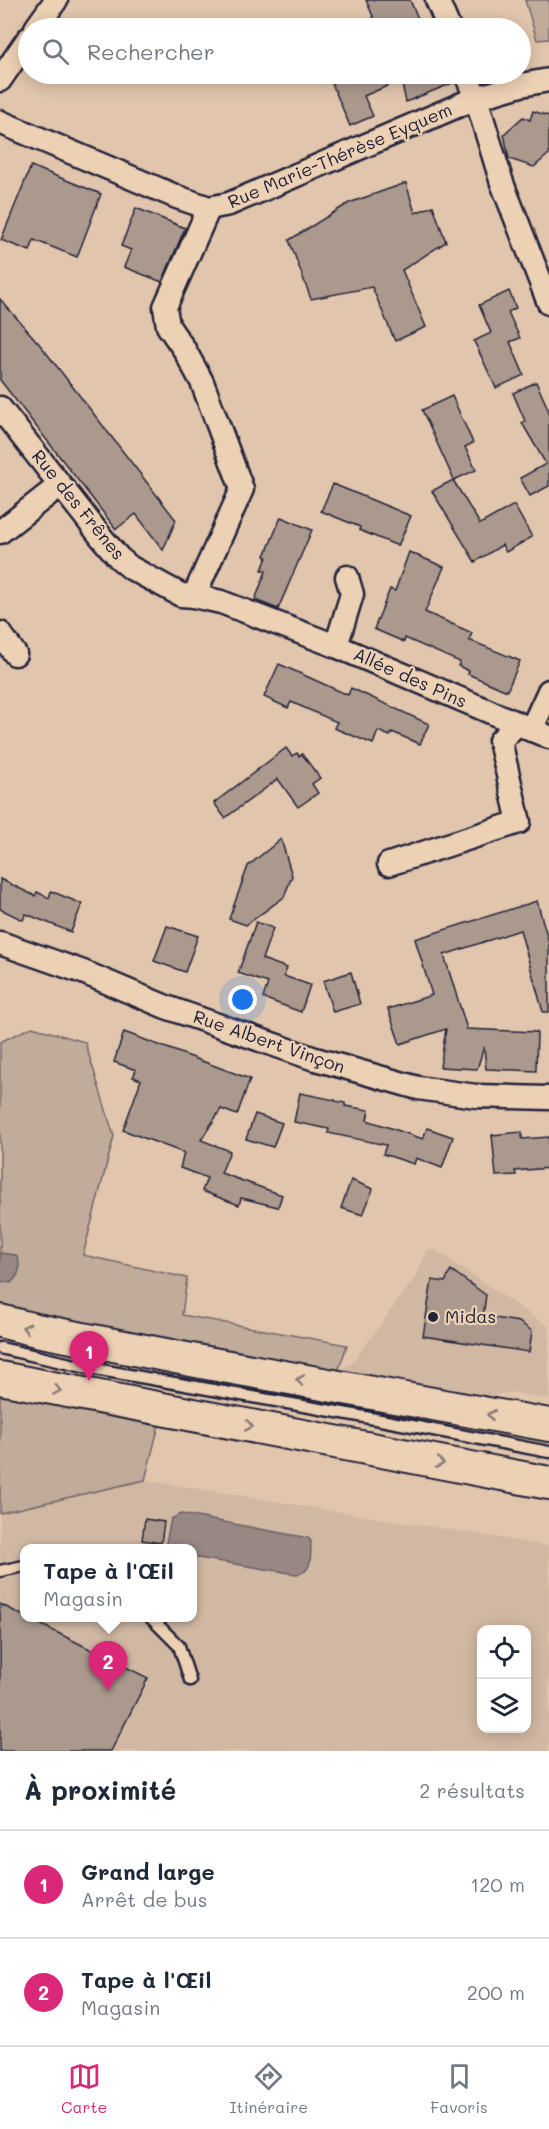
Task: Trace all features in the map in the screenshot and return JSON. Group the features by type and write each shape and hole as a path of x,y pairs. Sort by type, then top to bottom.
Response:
{"main road":[{"path":"0,1321 207,1363 549,1425"},
{"path":"0,1378 549,1483"}],"street":[{"path":"43,18 56,0"},
{"path":"437,0 445,18"},
{"path":"0,80 18,54"},
{"name":"Rue Marie-Thérèse Eyquem","path":"531,83 549,80"},
{"path":"470,84 502,183 549,303"},
{"name":"Rue Marie-Thérèse Eyquem","path":"0,122 177,197 209,208 229,204 476,98 527,84"},
{"path":"194,596 242,489 202,382 168,326 165,307 209,208"},
{"name":"Rue des Frênes","path":"0,408 119,558 131,568 181,595 221,602 336,646"},
{"path":"0,532 60,485"},
{"name":"Allée des Pins","path":"347,577 352,594 336,646 532,731"},
{"path":"0,633 15,654"},
{"path":"389,864 519,822 500,741 532,731 549,691"},
{"name":"Rue Albert Vinçon","path":"0,943 83,972 166,1007 290,1050 418,1089 476,1096 549,1098"}],"lane":[{"path":"0,1348 84,1367 549,1452"},
{"path":"0,1570 20,1567"},
{"path":"157,1622 179,1646 190,1680"}],"shaded area":[{"path":"525,0 549,0 549,39 537,40"},
{"path":"32,1027 85,1042 114,1136 83,1255 187,1278 182,1315 347,1345 338,1372 0,1310 0,1042"},
{"path":"427,1250 435,1250 549,1327 549,1399 510,1392 480,1399 338,1372 353,1362 417,1275"},
{"path":"0,1253 16,1255 18,1259 19,1270 11,1283 0,1281"},
{"path":"0,1387 160,1421 145,1480 0,1513"},
{"path":"145,1480 549,1546 549,1751 0,1751 0,1513"},
{"path":"181,1514 308,1538 311,1541 310,1562 306,1570 296,1574 197,1558 197,1544 166,1544 171,1519"}],"building":[{"path":"366,0 410,0 418,18 374,18"},
{"path":"332,84 392,84 364,96 373,116 350,126"},
{"path":"402,84 450,84 406,102"},
{"path":"533,111 549,116 549,154 534,167 509,159 504,134 523,117 530,120"},
{"path":"31,166 101,194 77,257 34,240 30,251 1,240"},
{"path":"406,183 415,213 433,206 446,242 402,270 426,327 395,341 372,287 311,299 289,240 349,203"},
{"path":"136,208 185,228 162,282 124,267 131,250 121,246"},
{"path":"509,291 516,308 508,312 520,338 510,342 524,375 496,388 474,341 491,333 479,305"},
{"path":"0,299 41,346 176,520 163,550 136,514 116,529 0,380"},
{"path":"536,382 549,411 549,486 530,496 520,478 546,464 522,423 525,421 513,393"},
{"path":"452,396 473,443 465,447 476,470 454,480 422,410"},
{"path":"453,480 480,524 514,505 532,537 506,552 502,545 475,562 432,491"},
{"path":"333,484 411,516 398,546 321,511"},
{"path":"281,517 312,530 278,609 255,600 266,571 262,570 267,557 265,556"},
{"path":"409,552 444,567 425,612 472,633 469,640 520,661 507,691 468,674 469,671 458,666 460,662 405,638 404,642 374,629 390,589 395,591"},
{"path":"279,664 348,695 351,688 429,724 420,744 392,732 390,736 378,731 373,744 334,728 337,722 291,702 288,708 264,697"},
{"path":"286,748 292,756 297,753 299,756 302,754 320,778 312,784 318,793 298,807 278,779 225,818 214,803"},
{"path":"281,839 292,876 284,897 246,925 229,919 248,866"},
{"path":"0,879 35,896 37,892 49,898 51,891 82,904 71,932 26,914 23,920 0,909"},
{"path":"537,901 549,943 549,1012 543,1012 520,930 444,955 467,1029 537,1032 536,1071 486,1069 484,1047 477,1069 440,1067 446,1029 400,1044 388,1009 432,995 415,939"},
{"path":"256,922 273,928 262,959 287,968 284,976 310,985 301,1012 263,998 268,983 238,973"},
{"path":"167,926 198,936 185,972 154,961"},
{"path":"351,972 360,1004 333,1012 323,981"},
{"path":"124,1032 250,1079 237,1115 221,1109 201,1140 230,1151 221,1173 282,1195 278,1207 241,1198 239,1205 202,1191 207,1178 180,1168 184,1153 123,1130 141,1080 133,1077 136,1070 114,1062"},
{"path":"300,1093 335,1100 345,1103 345,1106 369,1110 367,1120 423,1139 427,1128 453,1137 442,1168 416,1158 414,1164 383,1154 386,1145 328,1133 329,1129 294,1122"},
{"path":"255,1114 282,1123 273,1147 246,1139"},
{"path":"522,1132 522,1139 549,1137 549,1168 515,1171 516,1175 496,1176 492,1135"},
{"path":"351,1180 373,1189 363,1215 341,1208"},
{"path":"451,1270 486,1295 483,1316 519,1322 532,1331 529,1352 423,1336 432,1280 445,1282"},
{"path":"145,1519 164,1522 161,1543 142,1540"},
{"path":"0,1604 20,1614 20,1622 36,1622 148,1678 111,1751 0,1751"}],"place":[{"name":"Midas","path":"433,1317"},
{"name":"Grand large","path":"89,1381"},
{"name":"Tape à l'Œil","path":"108,1691"}]}
